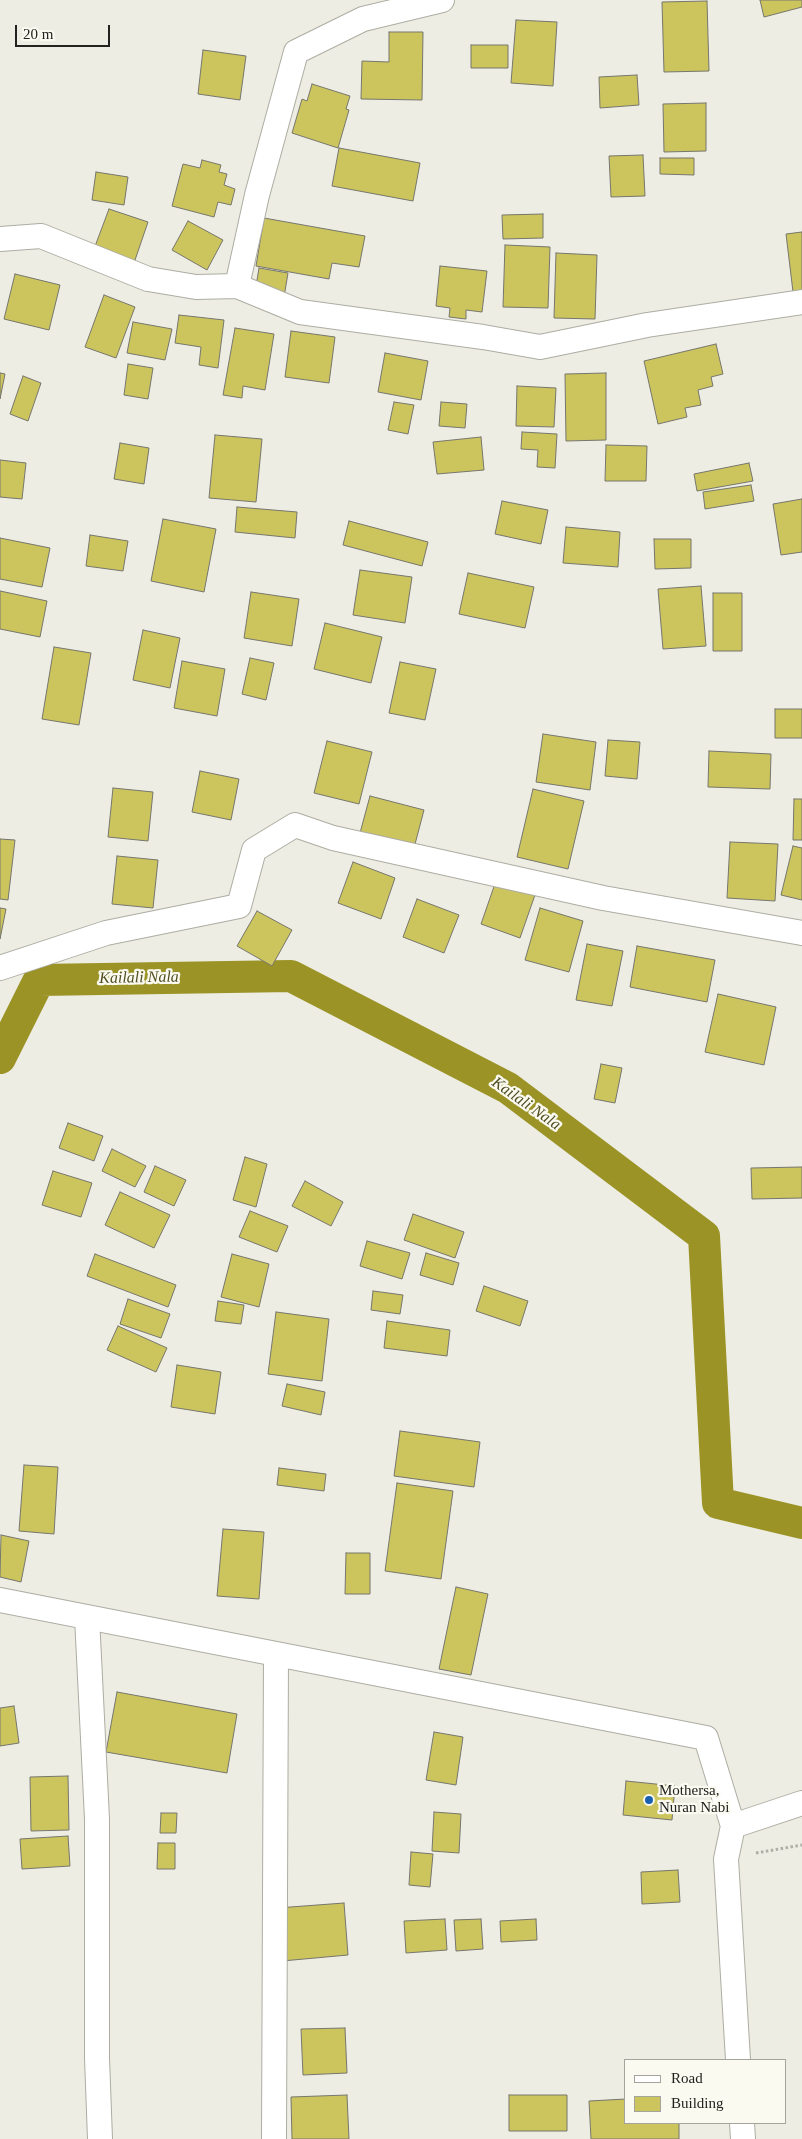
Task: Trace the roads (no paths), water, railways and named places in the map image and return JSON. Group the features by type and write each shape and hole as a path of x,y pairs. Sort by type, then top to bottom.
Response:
{"street":[{"path":"236,286 257,195 296,52 363,20 442,0"},
{"path":"0,239 41,236 148,279 196,287 236,286 300,312 483,336 540,347 647,325 802,302"},
{"path":"0,968 106,933 240,906 254,850 295,825 333,838 603,898 802,933"},
{"path":"0,1600 706,1738 733,1826 726,1859 738,2059"},
{"path":"87,1617 97,1818 97,2058 100,2139"},
{"path":"274,2139 276,1654"},
{"path":"733,1826 802,1803"},
{"path":"742,2124 743,2139"}],"waterway":[{"name":"Kailali Nala","path":"0,1058 39,980 291,976 508,1088 704,1236 718,1503 802,1523"}],"place":[{"name":"Mothersa, Nuran Nabi","path":"649,1800"}]}
